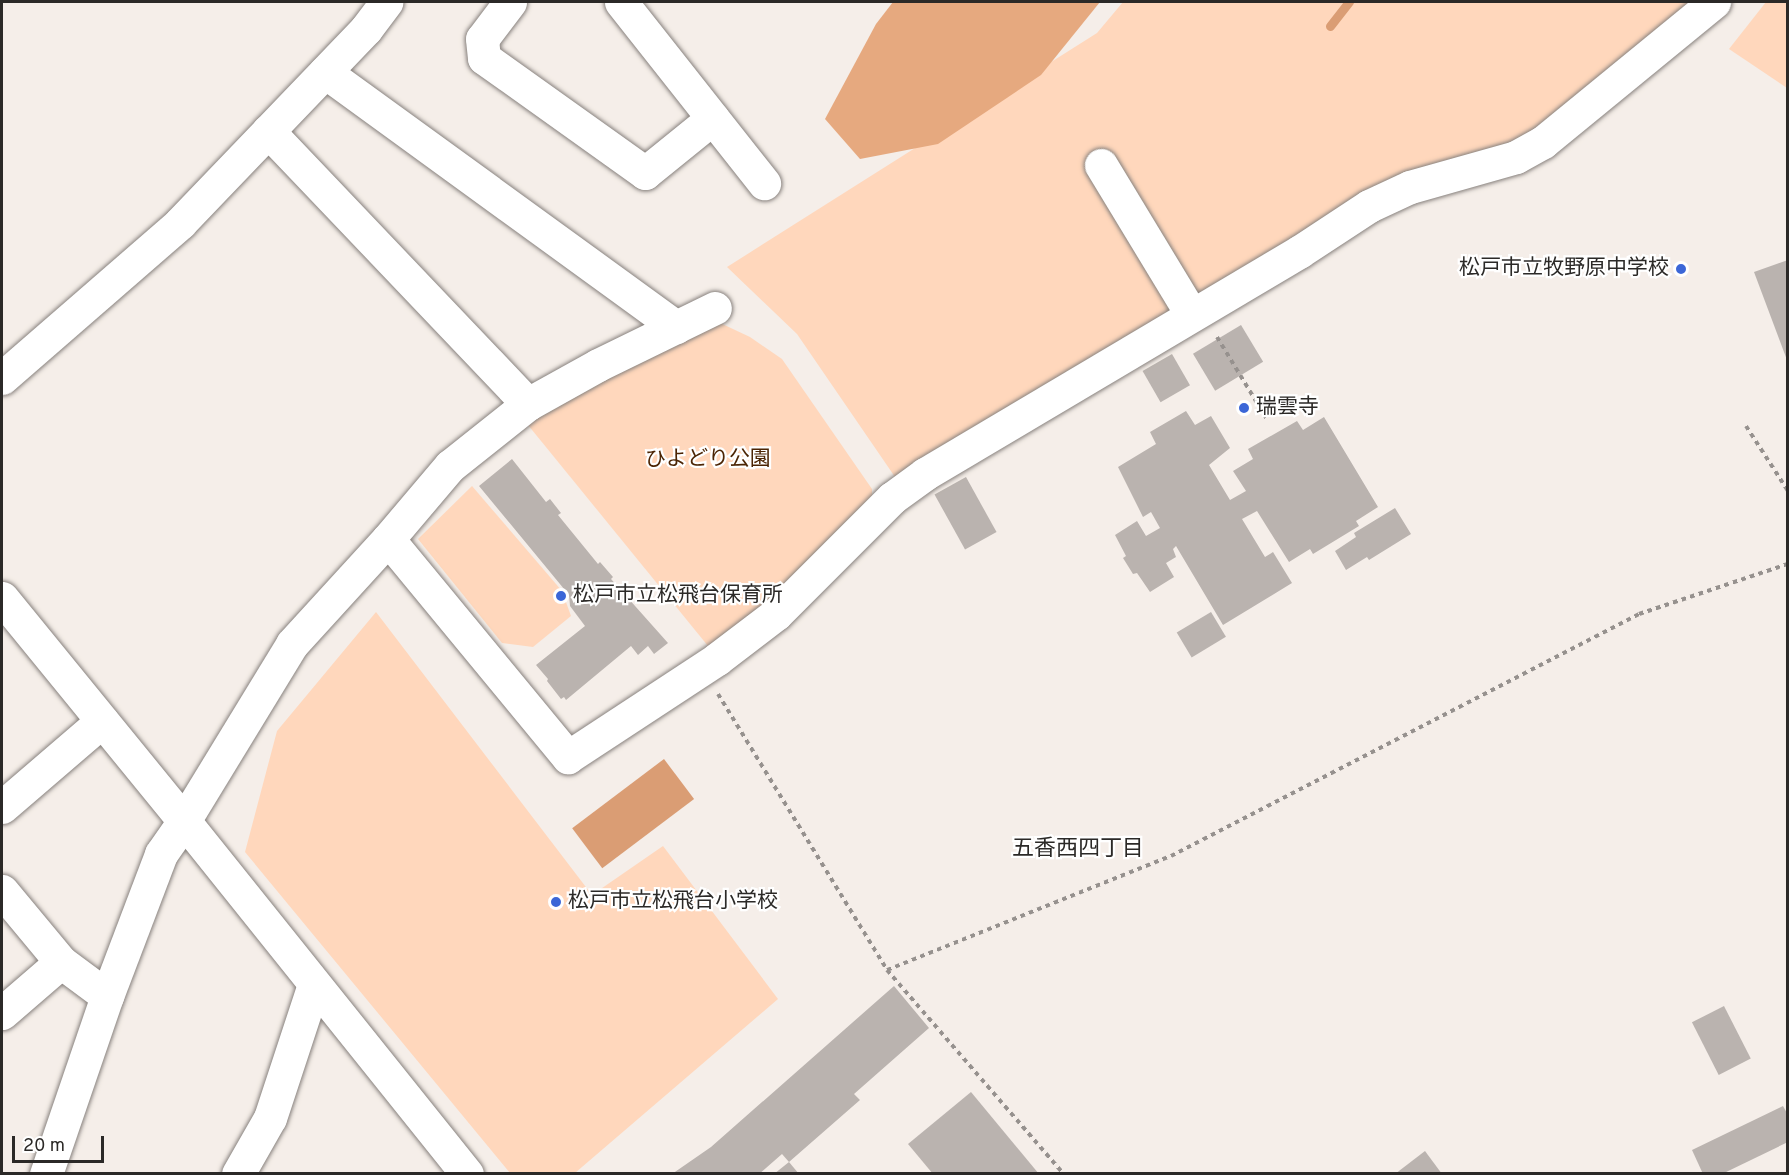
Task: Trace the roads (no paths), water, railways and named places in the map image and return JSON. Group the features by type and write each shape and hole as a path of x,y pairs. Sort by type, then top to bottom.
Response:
{"street":[{"path":"2,378 180,223 366,29 386,2"},
{"path":"510,2 482,39 484,58 645,173 713,118"},
{"path":"621,2 764,183"},
{"path":"388,539 568,758 702,669 776,614 892,498 925,474 1204,325 1299,252 1369,206 1410,187 1515,157 1543,142 1714,2"},
{"path":"325,72 676,327"},
{"path":"268,131 528,404"},
{"path":"1101,165 1204,325"},
{"path":"46,1173 107,996 161,854 184,821 292,644 388,539 450,466 528,404 598,364 715,308"},
{"path":"2,598 184,821 462,1171"},
{"path":"2,807 102,722"},
{"path":"2,891 61,962 107,996"},
{"path":"2,1013 61,962"},
{"path":"238,1173 270,1118 314,984"}],"waterway":[{"path":"1330,26 1349,2"}],"place":[{"name":"松戸市立牧野原中学校","path":"1681,269"},
{"name":"瑞雲寺","path":"1244,408"},
{"name":"松戸市立松飛台保育所","path":"561,596"},
{"name":"松戸市立松飛台小学校","path":"556,902"}],"district":[{"name":"五香西四丁目","path":"1078,850"}],"park label":[{"name":"ひよどり公園","path":"708,460"}]}
